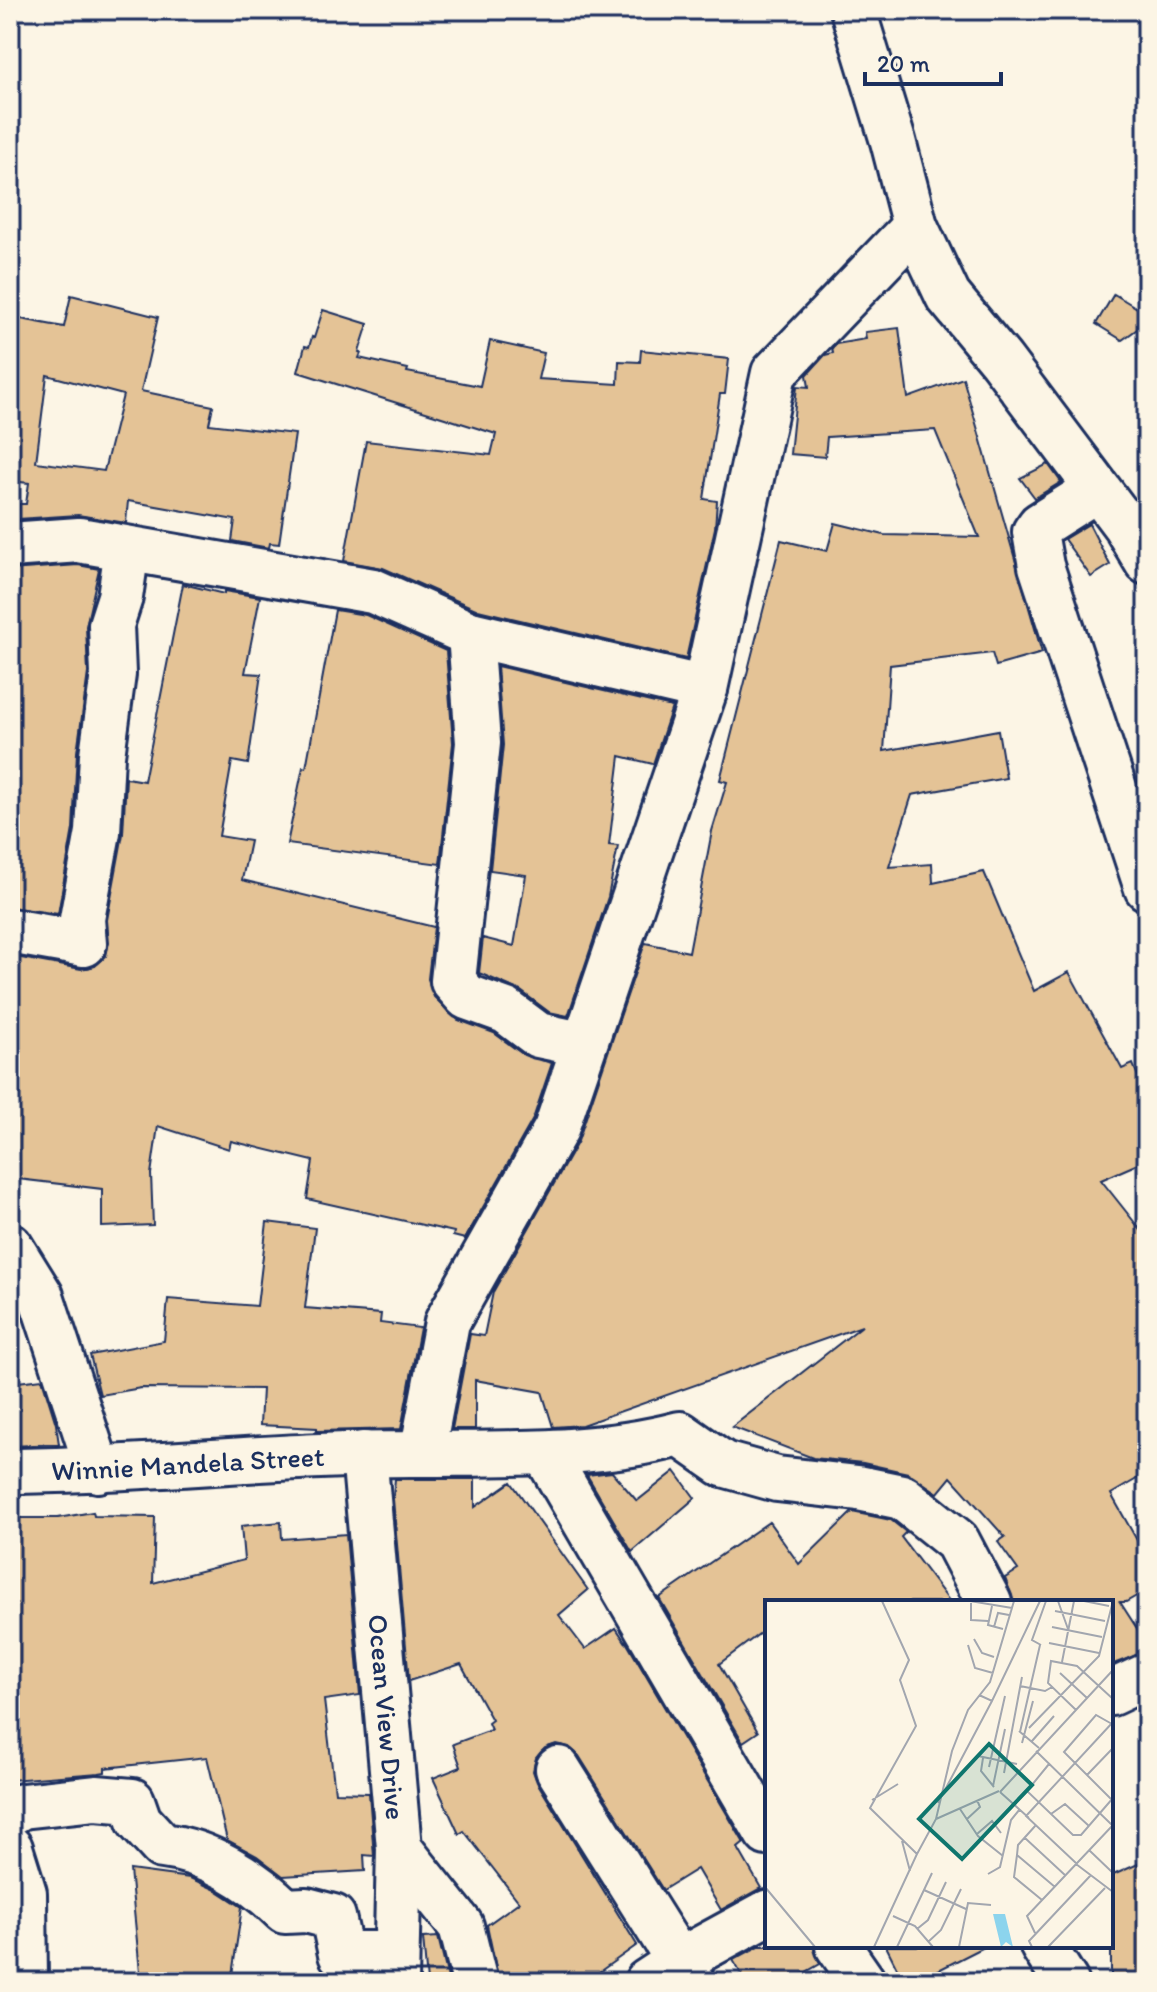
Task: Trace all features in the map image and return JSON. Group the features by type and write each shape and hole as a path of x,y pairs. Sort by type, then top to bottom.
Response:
{"street":[{"path":"853,10 915,226 948,296 1001,360 1125,525 1147,562"},
{"path":"422,1454 447,1322 556,1129 705,689 774,373 915,226"},
{"path":"1097,489 1040,525 1035,532 1041,566 1147,888"},
{"path":"10,545 79,540 373,591 470,634 705,689"},
{"path":"10,931 84,944 82,919 98,832 105,726 113,674 111,625 120,597 127,549"},
{"path":"470,634 478,743 453,981 467,997 506,1011 538,1035 567,1041 582,1048"},
{"path":"10,1246 41,1296 98,1470"},
{"name":"Winnie Mandela Street","path":"10,1471 98,1470 364,1454 545,1453 638,1445 680,1434 723,1464 777,1479 858,1488 902,1497 957,1541 988,1600"},
{"path":"545,1453 765,1830"},
{"name":"Ocean View Drive","path":"364,1454 399,1848 396,1968"},
{"path":"1113,1692 1147,1676"},
{"path":"558,1769 673,1975 765,1914"},
{"path":"10,1813 22,1806 96,1798 132,1801 139,1821 162,1846 178,1848 222,1865 262,1889 285,1911 306,1910 333,1917 341,1954 396,1968"},
{"path":"10,1848 24,1893 25,1982"},
{"path":"399,1848 461,1926 475,1982"},
{"path":"839,1948 863,1982"},
{"path":"1044,1948 1066,1982"}],"building":[{"path":"1114,294 1147,314 1147,322 1122,340 1096,324"},
{"path":"71,295 158,317 141,391 213,406 209,424 295,434 279,544 270,543 269,548 232,541 235,520 128,501 126,523 78,515 18,519 19,504 26,504 29,483 10,481 10,317 64,327","holes":["47,375 123,395 104,471 36,462"]},
{"path":"323,310 368,324 359,358 408,369 407,372 480,386 490,341 544,353 538,379 618,384 619,361 640,362 641,350 729,359 725,394 720,394 704,499 717,501 715,528 686,659 478,610 383,568 344,561 366,441 491,455 496,434 298,372 305,346 309,347 314,338"},
{"path":"899,328 908,398 963,378 1042,653 996,666 992,653 890,665 884,751 998,730 1006,778 912,795 889,867 932,864 933,883 984,872 1034,991 1069,972 1122,1069 1133,1064 1147,1098 1147,1160 1101,1180 1147,1238 1147,1473 1111,1494 1147,1558 1147,1590 1126,1602 1120,1602 1147,1644 1147,1651 1113,1664 1113,1600 1013,1600 1005,1578 1018,1570 998,1542 1005,1537 951,1477 938,1493 908,1473 863,1463 813,1458 732,1427 862,1326 582,1425 553,1427 542,1392 475,1380 475,1429 452,1429 470,1334 484,1336 493,1292 578,1141 645,943 689,952 712,831 727,782 720,780 781,540 827,551 835,523 884,535 979,537 935,430 827,437 825,457 790,454 797,386 809,387 807,375 825,355 833,353 832,348 836,344 866,339 865,332"},
{"path":"1048,464 1061,482 1035,498 1020,478"},
{"path":"1089,524 1110,565 1091,577 1064,539"},
{"path":"78,565 99,569 86,626 88,673 77,752 73,829 58,914 10,907 10,570"},
{"path":"183,584 224,594 224,591 260,597 245,673 261,674 248,764 232,761 219,836 250,841 242,880 434,927 428,979 434,997 458,1020 494,1033 524,1055 552,1063 533,1119 465,1239 453,1236 454,1232 307,1199 313,1161 231,1141 229,1149 158,1126 151,1174 153,1225 102,1227 102,1189 10,1178 10,956 81,969 95,966 106,956 109,942 107,920 123,834 126,778 144,781"},
{"path":"335,610 366,615 446,651 453,743 440,864 287,844 303,767 306,768"},
{"path":"497,666 672,707 653,764 620,756 609,845 618,846 608,897 568,1016 549,1012 521,991 479,973 483,938 514,946 526,875 490,870 503,745"},
{"path":"267,1222 315,1228 305,1308 381,1314 380,1323 420,1328 401,1429 317,1431 317,1428 260,1425 262,1389 141,1388 100,1395 90,1355 164,1341 168,1299 257,1306"},
{"path":"42,1379 59,1444 10,1446 10,1383"},
{"path":"675,1471 695,1498 632,1552 587,1475 612,1472 637,1501"},
{"path":"395,1479 475,1479 475,1507 511,1482 588,1590 559,1615 585,1649 616,1628 626,1643 625,1640 744,1843 738,1848 761,1888 721,1910 697,1869 663,1890 579,1756 569,1747 556,1744 545,1748 536,1758 533,1771 537,1782 637,1945 585,1982 499,1982 487,1925 519,1902 464,1831 459,1834 433,1778 461,1767 453,1744 491,1730 488,1723 492,1720 461,1664 409,1681 393,1499"},
{"path":"93,1512 94,1516 155,1517 153,1583 244,1560 241,1526 281,1522 282,1539 346,1534 360,1695 324,1700 335,1792 369,1793 374,1856 364,1855 365,1871 283,1876 257,1856 227,1840 207,1757 105,1768 105,1772 99,1773 10,1780 10,1518 58,1518"},
{"path":"852,1512 891,1520 906,1532 901,1537 948,1600 765,1600 765,1630 719,1664 758,1732 743,1742 659,1598 769,1522 799,1564"},
{"path":"1147,1860 1147,1982 1111,1982 1113,1875"},
{"path":"130,1870 190,1878 242,1907 231,1982 141,1982"},
{"path":"438,1937 449,1982 427,1982 423,1938"},
{"path":"759,1946 814,1948 820,1964 788,1982 746,1982 733,1960"},
{"path":"887,1948 982,1948 915,1982 904,1982"}]}
